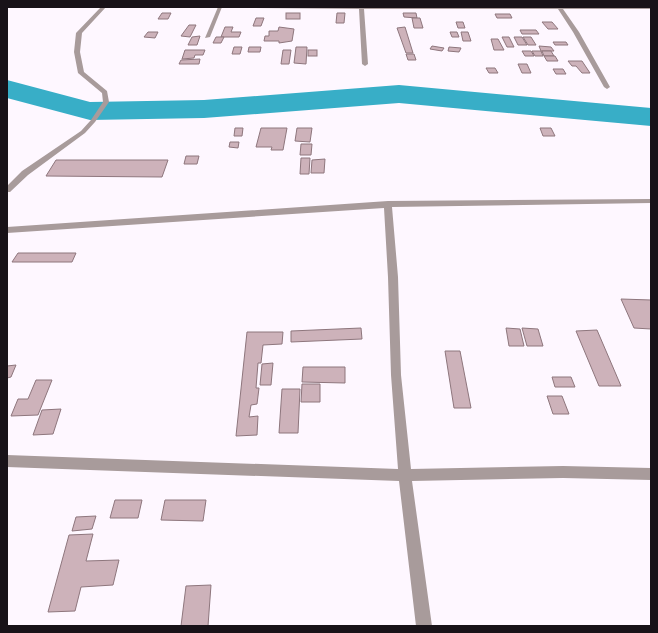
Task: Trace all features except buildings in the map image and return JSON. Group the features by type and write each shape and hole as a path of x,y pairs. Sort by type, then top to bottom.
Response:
{"street":[{"path":"7,190 25,173 83,132 93,121 106,102 105,92 81,73 77,52 79,33 104,7"},
{"path":"207,37 220,7"},
{"path":"254,7 651,8"},
{"path":"361,8 365,64"},
{"path":"560,8 607,87"},
{"path":"7,230 388,204 532,201 651,201"},
{"path":"388,204 393,277 396,375 405,475 424,626"},
{"path":"7,462 405,475 563,472 651,474"}],"waterway":[{"path":"7,89 90,111 204,109 399,94 651,117"}]}
